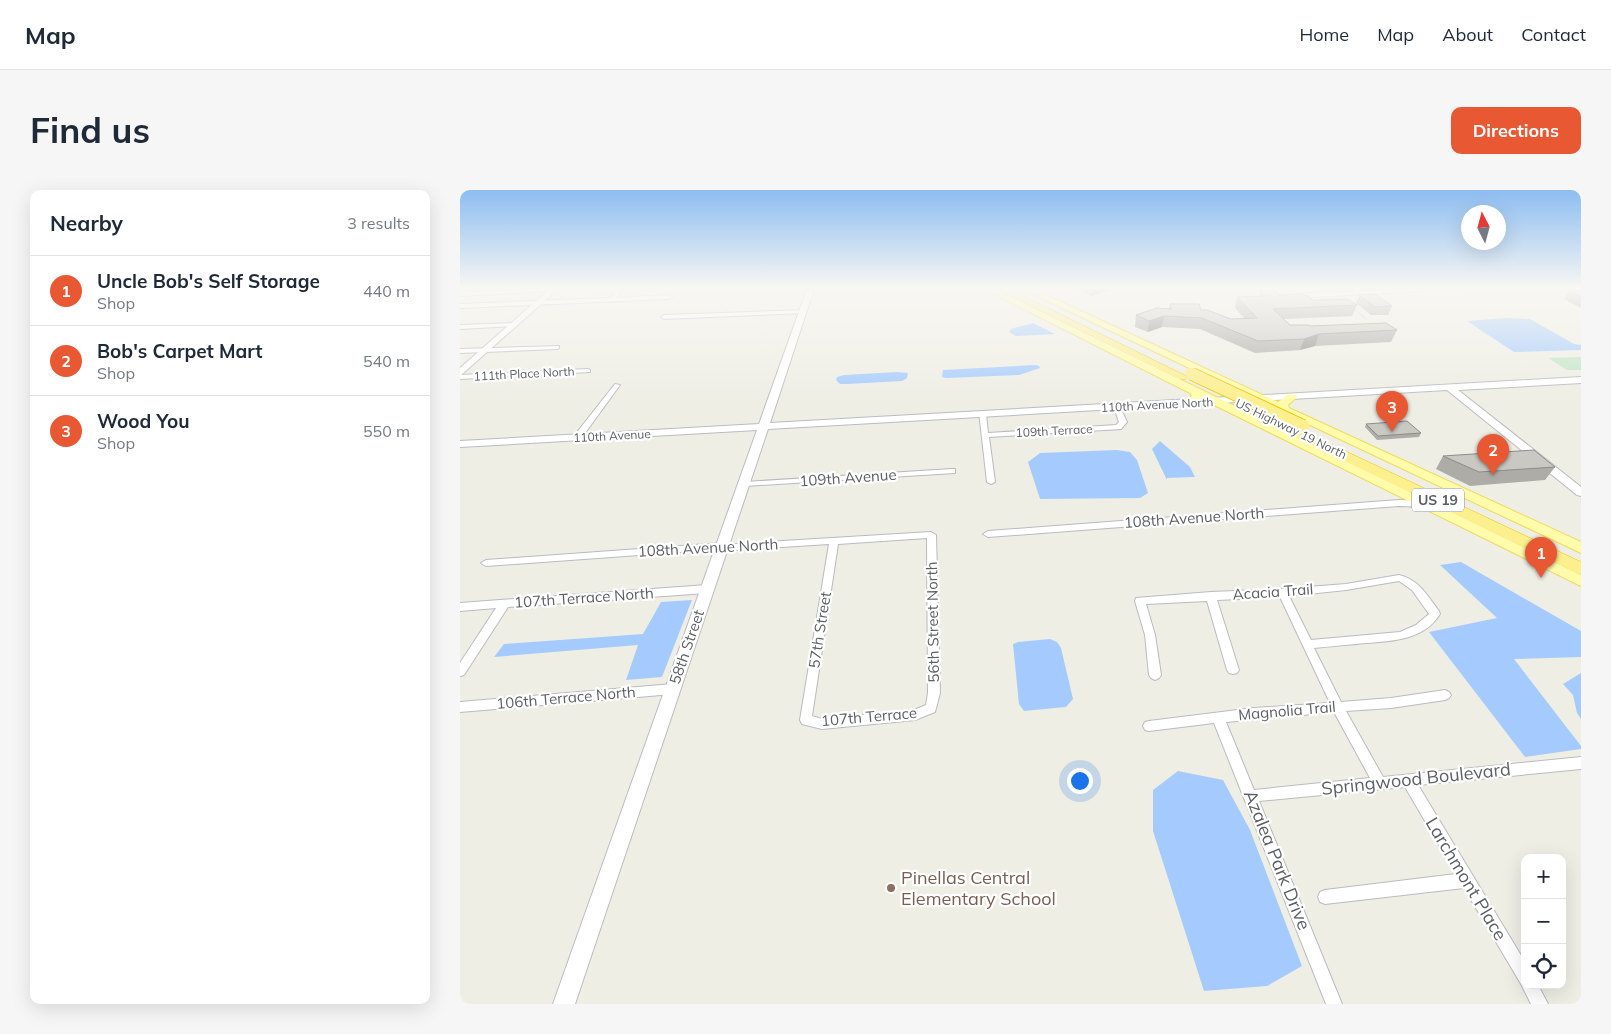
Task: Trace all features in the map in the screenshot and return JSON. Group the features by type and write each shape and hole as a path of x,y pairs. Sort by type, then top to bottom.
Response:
{"highway":[{"name":"US Highway 19 North","path":"1081,327 1581,558"},
{"name":"US Highway 19 North","path":"1088,327 1190,379"},
{"name":"US Highway 19 North","path":"1295,427 1581,569"}],"main road":[{"path":"1071,327 1240,400 1265,404 1285,410"},
{"path":"1097,327 1190,379 1218,402 1253,419 1295,427 1581,548"},
{"path":"1190,379 1226,382 1285,410"},
{"path":"1188,403 1198,397 1190,379"},
{"path":"1226,382 1253,419"},
{"path":"1292,397 1283,401 1285,410 1295,427 1399,497 1427,504 1581,581"}],"street":[{"path":"460,373 513,327"},
{"name":"58th Street","path":"564,1004 798,327"},
{"path":"460,351 558,346"},
{"name":"111th Place North","path":"460,377 588,371"},
{"name":"110th Avenue North","path":"763,428 1581,380"},
{"path":"577,438 617,385"},
{"path":"1450,388 1581,493"},
{"name":"109th Terrace","path":"985,436 1110,428 1122,425 1123,422 1117,407"},
{"path":"982,414 991,482"},
{"name":"110th Avenue","path":"460,444 763,428"},
{"name":"109th Avenue","path":"744,484 952,471"},
{"name":"108th Avenue North","path":"988,534 1399,497"},
{"name":"108th Avenue North","path":"486,563 722,546 735,548 931,535"},
{"name":"56th Street North","path":"931,535 934,693 931,708"},
{"name":"57th Street","path":"806,720 834,540"},
{"name":"Acacia Trail","path":"1155,675 1150,635 1140,601 1283,593 1346,587 1399,578 1406,579 1413,584 1435,614 1431,620 1414,631 1400,636 1308,644"},
{"name":"107th Terrace North","path":"460,606 707,588"},
{"path":"1283,593 1337,706 1380,783"},
{"path":"1211,596 1233,670"},
{"path":"460,672 505,603"},
{"name":"106th Terrace North","path":"460,707 673,689"},
{"name":"Magnolia Trail","path":"1149,726 1218,717 1445,695"},
{"name":"107th Terrace","path":"806,720 822,724 850,722 916,715 931,708"},
{"name":"Azalea Park Drive","path":"1218,717 1334,1004"},
{"name":"Springwood Boulevard","path":"1251,796 1581,763"},
{"name":"Larchmont Place","path":"1408,780 1521,971"},
{"path":"1325,896 1468,880"},
{"path":"1531,989 1540,1004"}],"green space":[{"path":"1581,357 1581,370 1567,370 1548,358"}],"water":[{"path":"1018,327 1041,327 1055,334 1016,336 1009,332 1011,329"},
{"path":"1476,327 1544,327 1574,344 1581,345 1581,350 1514,352"},
{"path":"1035,365 1040,368 1019,375 942,377 943,370"},
{"path":"908,373 907,378 902,381 847,384 840,384 836,380 837,377 844,375"},
{"path":"1160,441 1190,467 1195,477 1167,478 1167,480 1152,449"},
{"path":"1117,450 1130,452 1137,460 1148,493 1140,498 1040,499 1028,462 1040,453"},
{"path":"1461,562 1581,631 1581,657 1514,659 1581,746 1581,749 1525,757 1429,632 1497,618 1440,565"},
{"path":"692,600 662,677 626,680 638,645 494,657 504,644 643,634 661,602"},
{"path":"1050,639 1057,642 1061,648 1073,699 1066,707 1024,711 1019,704 1013,644"},
{"path":"1581,673 1581,719 1577,713 1573,695 1563,684"},
{"path":"1178,771 1223,780 1250,830 1302,966 1267,986 1204,991 1153,831 1153,790"}],"building":[{"path":"1224,327 1392,327 1397,330 1319,334 1304,339 1258,341"},
{"path":"1407,421 1421,433 1378,436 1366,424"},
{"path":"1534,450 1555,467 1479,472 1443,456"}],"place":[{"name":"Wood You","path":"1392,432"},
{"name":"Bob's Carpet Mart","path":"1493,475"},
{"name":"Uncle Bob's Self Storage","path":"1541,578"},
{"name":"Pinellas Central Elementary School","path":"891,888"}]}
